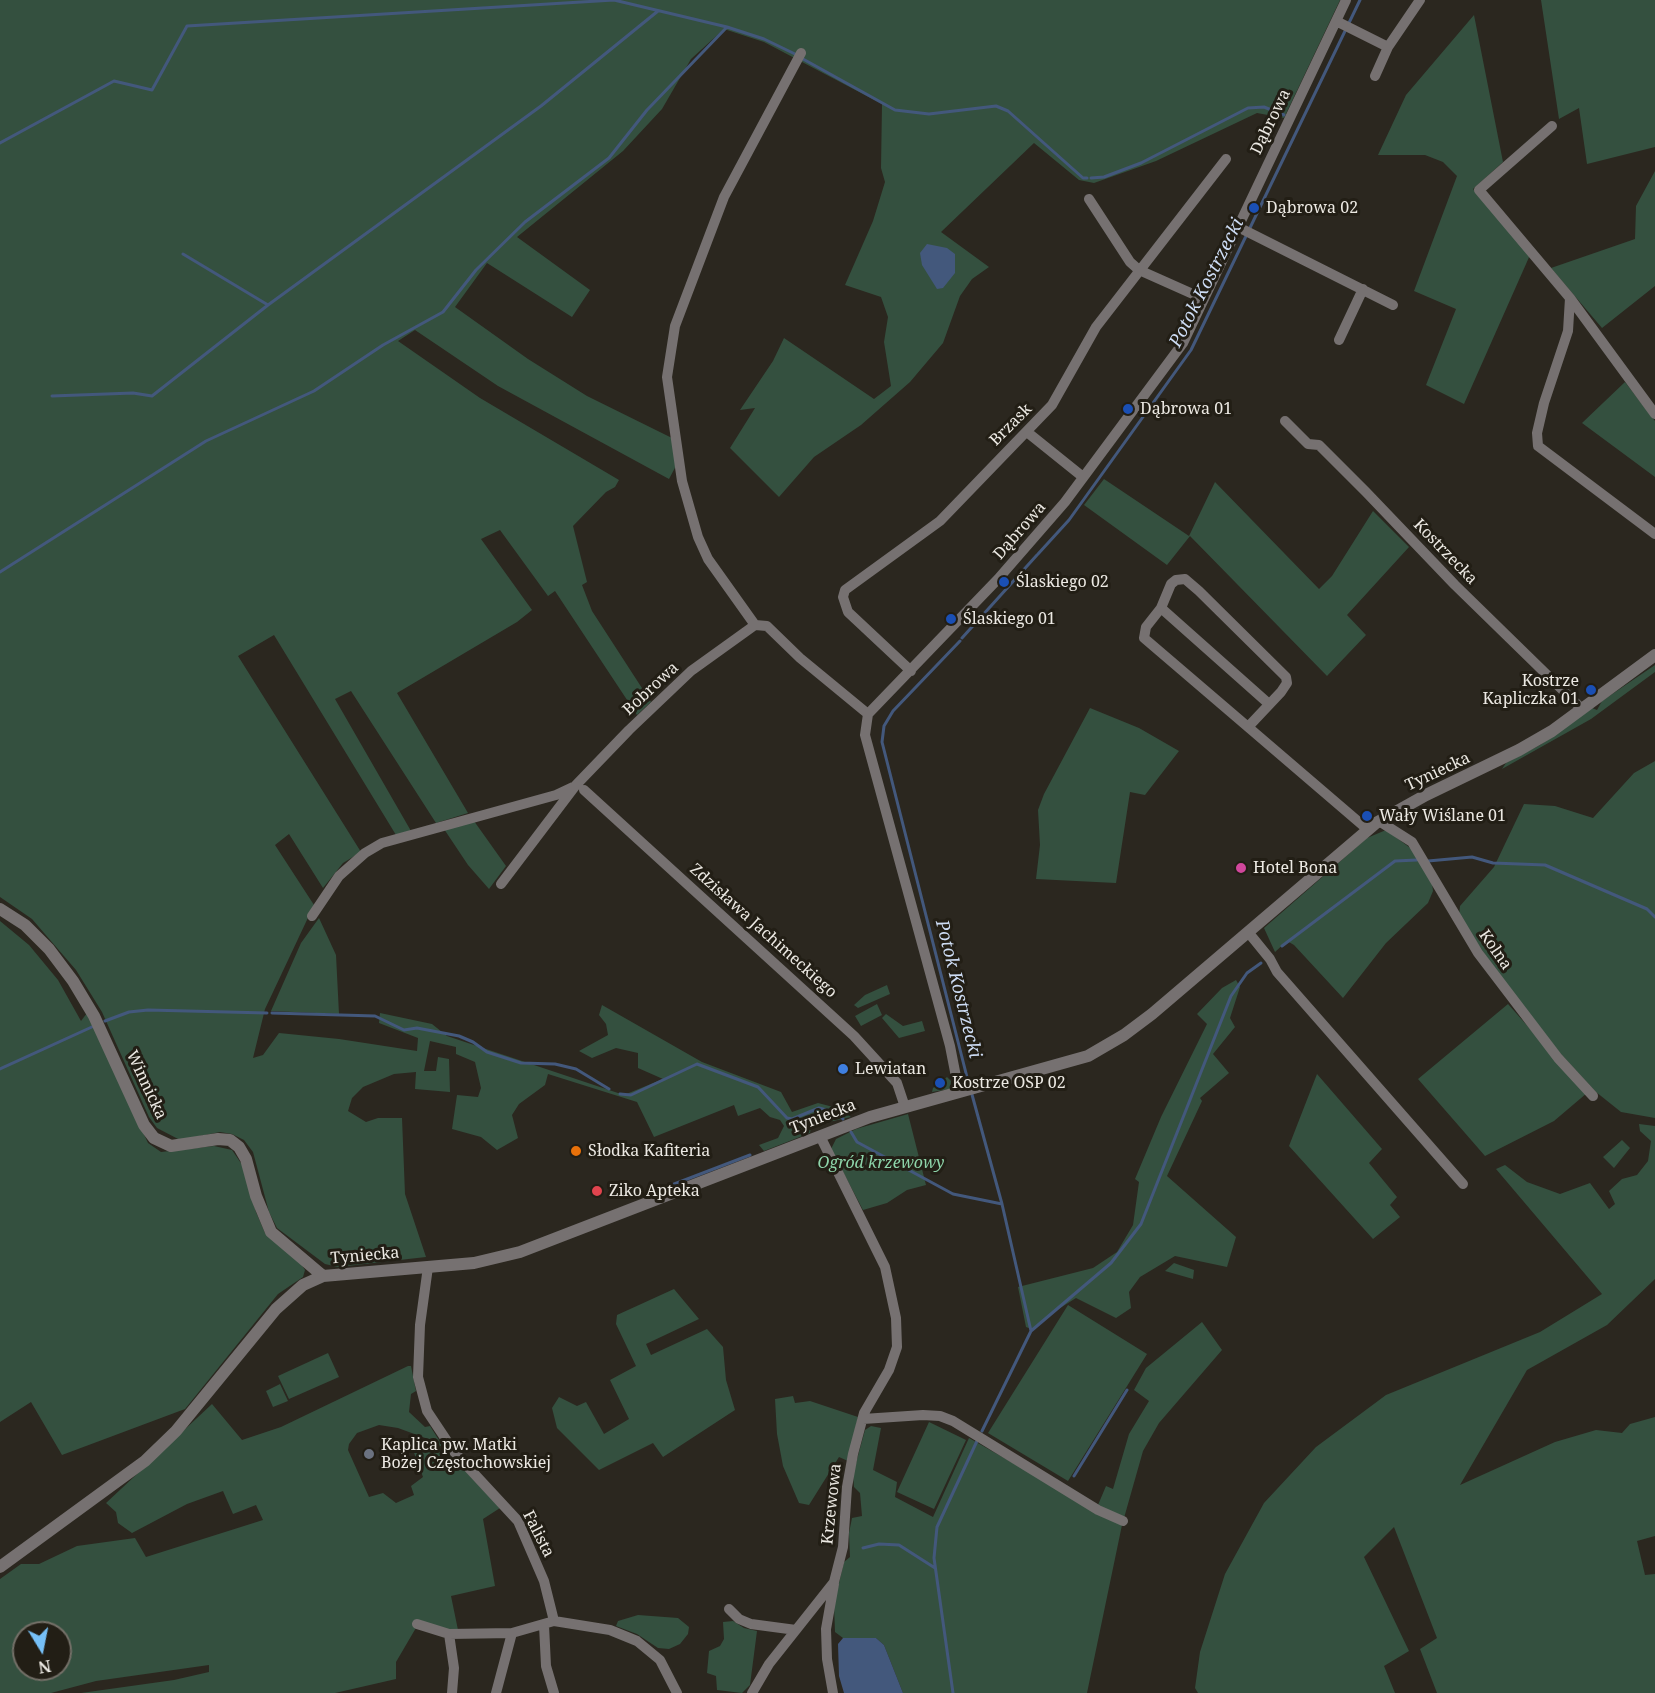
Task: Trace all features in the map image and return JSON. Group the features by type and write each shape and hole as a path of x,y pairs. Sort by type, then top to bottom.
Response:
{"street":[{"name":"Dąbrowa","path":"868,714 998,579 1083,477 1183,343 1204,299 1245,231 1343,25 1346,0"},
{"path":"1375,75 1388,47 1420,0"},
{"path":"1343,25 1388,47"},
{"path":"801,53 724,197 675,326 667,377 682,481 698,537 708,559 755,625 767,626 800,658 868,714 866,735 950,1046 968,1090"},
{"path":"1552,126 1479,190 1570,298 1655,414"},
{"name":"Brzask","path":"911,671 848,612 843,597 845,590 940,521 1058,398 1075,361 1096,327 1226,159"},
{"path":"1089,199 1130,262 1139,270 1204,299"},
{"path":"1245,231 1393,305"},
{"path":"1339,340 1363,289"},
{"path":"1570,298 1568,331 1544,403 1537,433 1538,446 1655,534"},
{"name":"Kostrzecka","path":"1285,421 1308,444 1318,445 1335,461 1582,709"},
{"path":"1027,432 1083,477"},
{"path":"1248,727 1287,683 1286,677 1199,591 1185,579 1176,580 1171,584 1161,608 1143,634 1147,643 1367,829"},
{"path":"1161,608 1269,704"},
{"name":"Bobrowa","path":"501,884 580,788 661,698 691,671 755,625"},
{"name":"Tyniecka","path":"0,1567 145,1461 176,1431 276,1309 303,1285 322,1276 493,1260 520,1252 820,1136 905,1107 1070,1062 1105,1047 1152,1014 1367,829 1426,795 1519,750 1582,709 1655,655"},
{"name":"Bobrowa","path":"312,916 339,876 366,853 382,843 580,788"},
{"name":"Zdzisława Jachimeckiego","path":"580,788 854,1036 897,1083 905,1107"},
{"name":"Kolna","path":"1379,821 1412,842 1479,953 1558,1058 1593,1096"},
{"name":"Winnicka","path":"0,909 25,925 73,981 94,1016 144,1125 154,1138 171,1146 218,1139 230,1140 246,1159 256,1196 271,1232 322,1276"},
{"path":"1248,932 1270,959 1277,972 1463,1184"},
{"name":"Krzewowa","path":"752,1693 769,1664 834,1582 845,1536 851,1465 863,1419 889,1370 897,1347 896,1318 885,1267 820,1136"},
{"name":"Falista","path":"428,1267 420,1325 418,1377 427,1412 455,1453 519,1521 544,1581 549,1623 546,1666 554,1693"},
{"path":"863,1419 940,1416 980,1436 1098,1510 1123,1521"},
{"path":"833,1693 825,1629 834,1582"},
{"path":"729,1609 739,1619 751,1624 796,1630"},
{"path":"417,1624 449,1634 512,1633 549,1623 610,1630 637,1641 660,1660 677,1693"},
{"path":"496,1693 512,1633"},
{"path":"449,1634 454,1668 452,1693"}],"green space":[{"path":"0,0 1340,0 1284,118 1257,113 1156,161 1094,183 1079,180 1034,143 941,232 989,267 972,279 960,296 943,343 910,382 861,425 814,457 779,497 730,448 755,408 740,410 773,361 784,338 874,399 891,386 884,342 888,317 881,297 845,285 873,221 885,182 881,168 882,104 764,42 724,29 691,59 662,109 623,151 517,237 590,290 572,317 487,263 455,307 528,359 587,396 672,438 677,464 669,479 498,386 415,330 398,341 480,398 619,480 615,487 606,492 573,526 587,582 582,585 592,611 651,702 637,715 555,591 548,596 500,530 481,539 532,610 517,622 397,693 468,813 436,823 351,691 335,699 411,831 396,835 274,635 238,656 361,852 343,863 323,888 289,834 275,845 314,905 265,1009 253,1058 263,1055 279,1033 339,1039 417,1051 418,1038 379,1023 380,1013 432,1024 447,1036 624,1095 663,1079 638,1068 638,1053 616,1048 592,1058 579,1051 608,1035 606,1024 599,1015 602,1005 702,1062 781,1092 792,1112 818,1103 837,1108 851,1117 811,1126 810,1133 764,1151 759,1145 778,1138 784,1126 780,1120 770,1117 760,1108 738,1116 734,1105 654,1137 637,1102 548,1074 545,1085 519,1104 512,1115 518,1138 497,1150 481,1137 452,1129 457,1095 478,1097 481,1088 475,1062 456,1054 456,1047 430,1041 424,1071 436,1071 438,1057 449,1059 450,1092 415,1089 416,1072 394,1074 363,1087 352,1098 348,1111 366,1122 378,1118 402,1118 405,1194 426,1257 338,1267 325,1264 277,1228 269,1212 253,1152 244,1140 232,1134 220,1132 180,1140 157,1128 149,1117 102,1012 76,970 32,919 0,897"},
{"path":"1541,0 1655,0 1655,147 1587,164 1579,108 1559,119"},
{"path":"1474,15 1503,162 1473,189 1530,255 1464,404 1426,385 1456,309 1414,291 1457,176 1443,162 1425,155 1378,155 1406,95"},
{"path":"1655,171 1655,286 1602,328 1551,268 1635,239 1636,206"},
{"path":"1625,382 1655,421 1655,477 1582,423"},
{"path":"1104,479 1189,536 1215,482 1319,589 1332,576 1373,511 1409,547 1347,615 1366,635 1327,676 1190,536 1167,565 1084,505"},
{"path":"1655,665 1655,672 1591,719 1502,769 1506,763 1540,745 1592,708 1597,710 1602,701"},
{"path":"1090,708 1139,728 1179,751 1145,795 1130,792 1116,883 1036,879 1040,845 1038,810 1044,794"},
{"path":"1655,761 1655,1118 1621,1112 1596,1092 1559,1052 1492,965 1459,916 1460,906 1494,867 1524,804 1555,806 1593,818 1634,773"},
{"path":"474,821 506,866 489,889 468,865 444,829"},
{"path":"1386,830 1413,850 1432,883 1433,891 1428,903 1386,943 1343,998 1294,945 1287,941 1275,952 1264,928 1367,838"},
{"path":"319,918 336,955 339,1014 271,1011 301,943"},
{"path":"0,921 29,945 58,980 81,1021 87,1013 148,1143 161,1152 214,1146 232,1150 245,1169 256,1212 265,1233 299,1261 305,1270 303,1277 278,1294 185,1409 62,1455 31,1402 0,1422"},
{"path":"1236,980 1240,987 1230,1018 1235,1027 1213,1054 1229,1073 1200,1098 1202,1101 1167,1176 1236,1237 1227,1267 1175,1256 1140,1277 1129,1292 1131,1308 1116,1318 1076,1298 1049,1315 1034,1330 1026,1327 1018,1287 1093,1268 1117,1252 1133,1225 1139,1182 1135,1179 1161,1117 1207,1024 1197,1014 1222,988"},
{"path":"887,985 890,994 858,1008 854,1005 865,995"},
{"path":"877,1004 882,1015 861,1026 855,1016"},
{"path":"1508,1004 1587,1093 1554,1121 1485,1156 1418,1079"},
{"path":"886,1014 903,1026 922,1021 925,1031 899,1038 882,1018"},
{"path":"1317,1074 1382,1149 1369,1163 1397,1197 1390,1205 1400,1217 1373,1239 1289,1146"},
{"path":"947,1077 951,1081 950,1089 932,1092 933,1088"},
{"name":"Ogród krzewowy","path":"908,1114 926,1185 907,1190 887,1203 863,1210 831,1149 836,1139 856,1129"},
{"path":"1639,1124 1655,1126 1655,1279 1607,1325 1527,1370 1460,1485 1555,1442 1596,1430 1622,1433 1630,1424 1655,1417 1655,1536 1637,1541 1645,1575 1655,1574 1655,1693 1437,1693 1420,1649 1437,1638 1394,1527 1364,1557 1409,1651 1384,1666 1395,1693 1198,1693 1195,1688 1200,1652 1225,1574 1264,1503 1316,1447 1386,1395 1540,1332 1602,1294 1496,1169 1505,1165 1527,1182 1560,1194 1590,1183 1609,1209 1615,1204 1609,1191 1622,1179 1637,1175 1648,1161 1651,1141 1640,1131"},
{"path":"1622,1140 1630,1148 1614,1168 1603,1157"},
{"path":"1174,1263 1194,1270 1193,1279 1165,1271"},
{"path":"674,1289 699,1319 646,1344 651,1355 707,1329 723,1347 726,1380 735,1410 663,1457 653,1443 599,1470 557,1428 552,1408 559,1397 577,1406 586,1402 604,1434 629,1419 610,1380 636,1366 616,1324 617,1315"},
{"path":"1068,1305 1147,1354 1068,1481 988,1433"},
{"path":"1202,1322 1222,1350 1159,1423 1143,1451 1124,1518 1098,1505 1106,1486 1113,1489 1129,1434 1149,1401 1134,1390 1146,1368"},
{"path":"328,1353 339,1377 289,1399 278,1376"},
{"path":"411,1366 416,1391 411,1394 409,1412 425,1427 430,1426 444,1448 428,1439 398,1428 379,1425 357,1433 349,1444 348,1450 369,1497 383,1493 396,1503 414,1495 411,1486 423,1477 413,1450 427,1444 453,1458 500,1508 483,1519 495,1586 451,1596 458,1630 451,1631 420,1621 396,1662 396,1679 335,1693 81,1693 174,1680 209,1672 209,1665 96,1681 51,1693 0,1693 0,1579 21,1564 39,1564 77,1546 135,1538 146,1557 263,1520 256,1505 233,1514 223,1491 187,1504 132,1533 118,1523 116,1512 106,1503 212,1404 242,1440 281,1427"},
{"path":"280,1384 288,1401 273,1407 266,1391"},
{"path":"793,1396 795,1403 810,1401 858,1417 848,1461 839,1457 809,1505 799,1503 783,1466 777,1434 775,1399"},
{"path":"929,1422 966,1440 934,1509 897,1492"},
{"path":"871,1426 881,1428 873,1470 897,1482 895,1497 933,1517 969,1438 1122,1525 1087,1693 903,1693 884,1645 876,1638 843,1638 835,1632 834,1604 844,1562 850,1557 849,1533 852,1518 862,1516 860,1493 854,1487 853,1474 865,1430"},
{"path":"638,1615 678,1618 689,1627 688,1634 680,1644 669,1649 658,1648 637,1634 616,1626 618,1621"},
{"path":"733,1621 744,1628 757,1631 750,1685 742,1693 717,1690 716,1676 707,1673 709,1651 720,1646 724,1639 723,1622"}],"water":[{"path":"927,244 947,248 955,254 955,273 943,288 937,289 922,265 920,253"},
{"path":"843,1638 876,1638 884,1645 903,1693 844,1693 839,1676 838,1644"}],"waterway":[{"path":"614,0 727,27 764,39 795,54"},
{"path":"0,143 114,81 152,90 187,26 614,0"},
{"name":"Potok Kostrzecki","path":"1038,554 1069,520 1191,350 1360,0"},
{"path":"52,396 133,393 152,396 268,305 541,106 658,11"},
{"path":"0,572 206,441 314,391 383,345 443,312 476,270 525,222 609,158 647,110 727,27"},
{"path":"803,59 895,110 929,114 996,106 1008,111 1083,178 1087,178"},
{"path":"1091,178 1104,177 1141,163 1248,108 1264,107 1284,115"},
{"path":"183,254 268,305"},
{"name":"Potok Kostrzecki","path":"962,638 1037,555"},
{"name":"Potok Kostrzecki","path":"960,641 893,711 884,726 882,742 969,1085"},
{"path":"1428,861 1472,857 1493,863 1545,865 1647,909 1655,917"},
{"path":"1282,946 1395,861 1417,860"},
{"path":"1031,1331 1111,1263 1141,1224 1231,996 1247,973 1261,963"},
{"path":"105,1021 129,1012 148,1010 267,1013"},
{"path":"272,1013 375,1016 404,1030 417,1028 459,1036 487,1052 521,1063 555,1064 576,1069 609,1089"},
{"path":"0,1069 94,1026"},
{"path":"620,1094 631,1095 697,1064 758,1087 787,1118 792,1119 819,1108 838,1113 843,1119"},
{"name":"Potok Kostrzecki","path":"971,1091 1002,1204 1031,1331 982,1431"},
{"path":"851,1132 857,1142 953,1194 1002,1204"},
{"path":"669,1186 750,1155"},
{"path":"1074,1476 1127,1390"},
{"name":"Potok Kostrzecki","path":"953,1693 934,1558 937,1527 977,1441"},
{"path":"863,1548 879,1544 899,1545 935,1568"}],"place":[{"name":"Dąbrowa 02","path":"1254,208"},
{"name":"Dąbrowa 01","path":"1128,409"},
{"name":"Ślaskiego 02","path":"1004,582"},
{"name":"Ślaskiego 01","path":"951,619"},
{"name":"Kostrze Kapliczka 01","path":"1591,690"},
{"name":"Wały Wiślane 01","path":"1367,816"},
{"name":"Hotel Bona","path":"1241,868"},
{"name":"Lewiatan","path":"843,1069"},
{"name":"Kostrze OSP 02","path":"940,1083"},
{"name":"Słodka Kafiteria","path":"576,1151"},
{"name":"Ziko Apteka","path":"597,1191"},
{"name":"Kaplica pw. Matki Bożej Częstochowskiej","path":"369,1454"}]}
